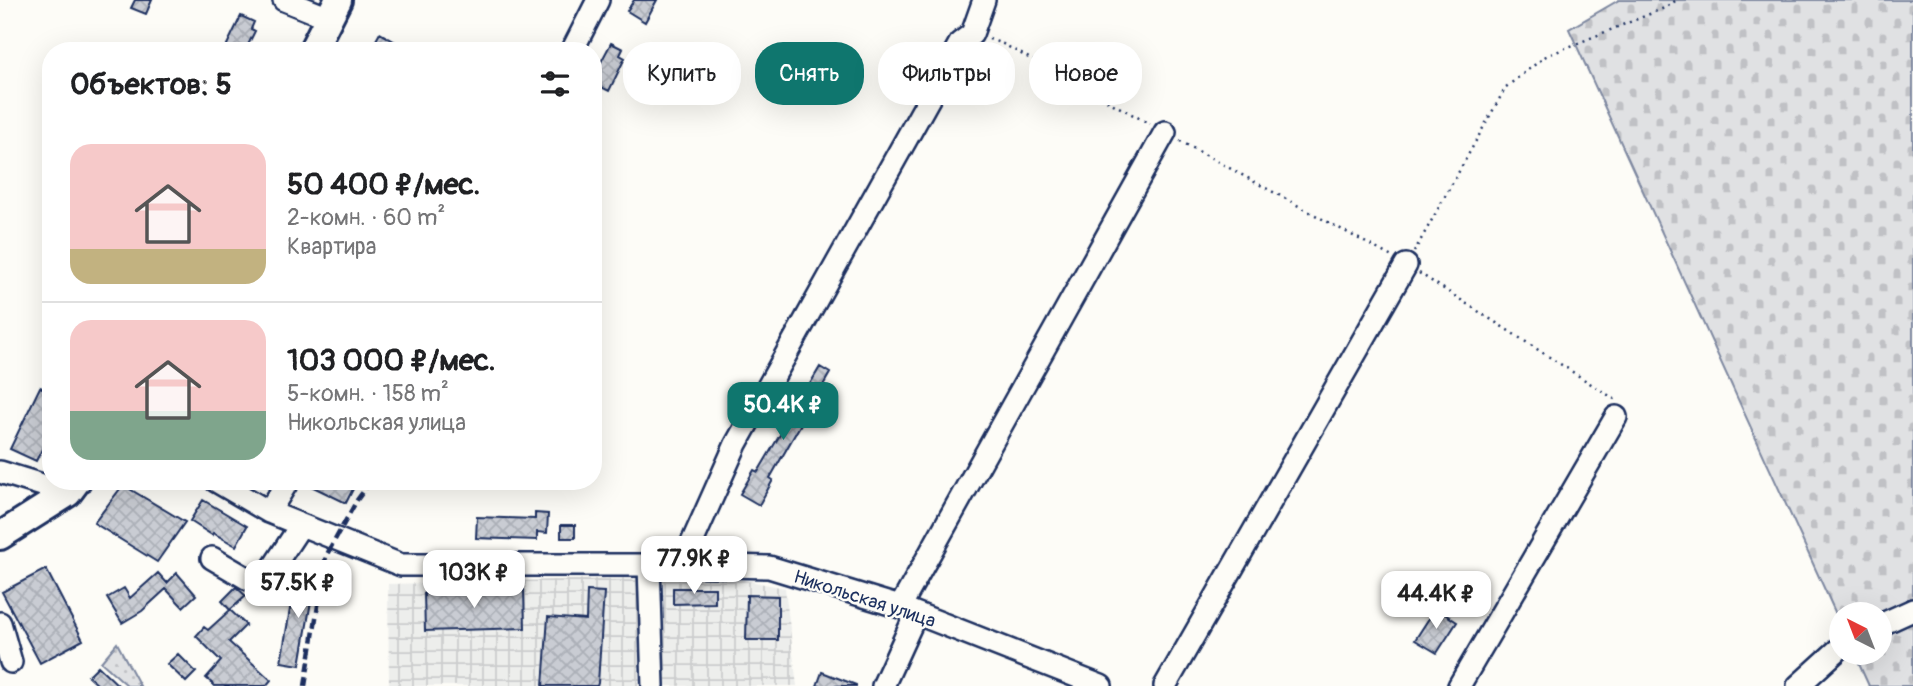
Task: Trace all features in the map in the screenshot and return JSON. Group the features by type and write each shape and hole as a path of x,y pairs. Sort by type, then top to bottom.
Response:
{"main road":[{"path":"316,42 333,9"},
{"path":"0,536 69,490"}],"street":[{"path":"284,0 333,9"},
{"path":"577,42 598,0"},
{"path":"682,565 736,444 966,38 984,0"},
{"path":"883,686 908,610 1164,132"},
{"path":"1166,686 1406,265"},
{"path":"1459,686 1616,417"},
{"path":"0,472 42,481"},
{"name":"Никольская улица","path":"231,490 269,512 401,565 769,567 908,610 1101,686"},
{"path":"269,512 282,490"},
{"path":"212,558 248,579 260,579 272,569 301,525"},
{"path":"649,565 653,686"},
{"path":"1892,620 1913,610"},
{"path":"0,623 11,662"},
{"path":"1798,686 1829,658"}],"path":[{"path":"1406,265 1506,87 1546,56 1662,9 1677,0"},
{"path":"966,38 1003,44 1406,265 1616,398 1616,417"}],"shaded area":[{"path":"723,576 785,588 797,686 389,686 388,584"}],"green space":[{"path":"1619,0 1913,0 1913,686 1869,686 1859,665 1892,665 1892,602 1831,602 1569,29"},
{"path":"117,643 140,686 128,686 101,662"}],"building":[{"path":"135,0 152,0 146,14 131,8"},
{"path":"634,0 657,0 645,22 627,11"},
{"path":"241,16 254,22 251,29 255,31 250,42 228,42"},
{"path":"380,33 395,42 375,42"},
{"path":"611,43 623,49 620,55 623,62 609,91 602,88 602,60"},
{"path":"820,367 830,373 770,478 773,480 759,505 740,494 754,470 758,472"},
{"path":"40,387 42,388 42,449 36,461 10,449"},
{"path":"119,490 131,490 185,522 157,562 94,523"},
{"path":"319,490 352,490 346,503"},
{"path":"203,500 247,526 236,546 190,521"},
{"path":"535,513 548,514 547,533 537,532 537,540 476,538 477,517 535,519"},
{"path":"561,525 575,525 575,538 561,538"},
{"path":"46,569 83,640 40,663 2,592"},
{"path":"158,573 167,583 177,573 196,595 183,607 166,589 142,611 122,623 107,598 124,588 130,598"},
{"path":"296,574 315,578 300,665 281,662"},
{"path":"236,587 246,596 230,610 222,601"},
{"path":"673,588 715,588 715,603 673,604"},
{"path":"524,590 525,628 425,631 424,593"},
{"path":"587,591 604,592 597,686 543,686 548,617 586,620"},
{"path":"747,595 778,596 778,640 746,640"},
{"path":"230,610 246,625 229,642 271,680 266,686 215,686 206,678 221,661 196,636 204,627 208,630"},
{"path":"1440,611 1457,622 1437,653 1415,640 1433,612 1438,615"},
{"path":"178,654 196,672 186,682 167,664"},
{"path":"98,666 119,686 99,686 88,676"},
{"path":"822,672 856,685 856,686 817,686"}],"railway":[{"path":"305,686 326,556 364,490"}]}
